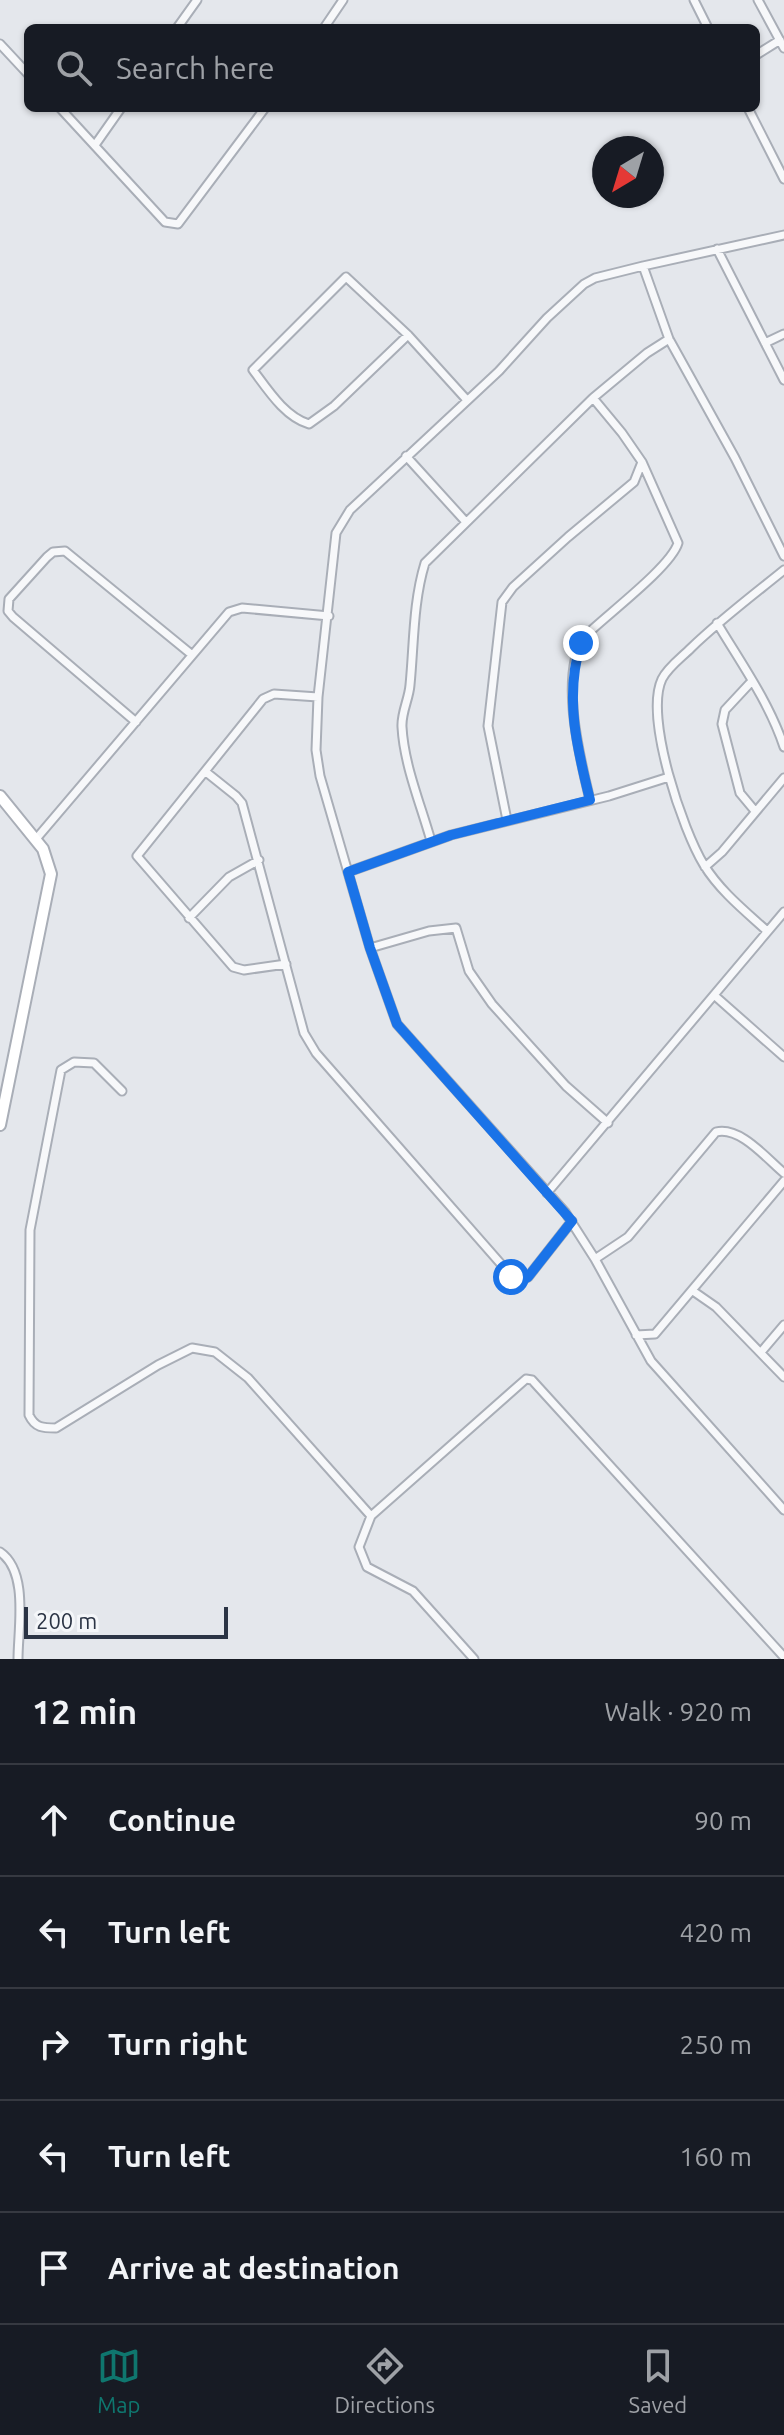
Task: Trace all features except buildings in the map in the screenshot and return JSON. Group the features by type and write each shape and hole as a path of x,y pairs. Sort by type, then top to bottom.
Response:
{"street":[{"path":"180,24 197,0"},
{"path":"327,24 343,0"},
{"path":"694,0 706,24"},
{"path":"758,0 782,44 760,53"},
{"path":"0,44 24,70"},
{"path":"64,112 165,222 178,224 262,112"},
{"path":"95,145 118,112"},
{"path":"750,112 784,178"},
{"path":"784,235 595,278 577,289 499,371 366,491 336,533 318,697 317,762 391,1012 406,1036 572,1221 647,1354 784,1510"},
{"path":"717,249 784,380"},
{"path":"643,266 669,339 735,458 784,556"},
{"path":"408,335 334,406 309,424 299,421 275,399 253,370 346,277 408,335 466,399"},
{"path":"765,343 784,334"},
{"path":"431,841 404,745 402,720 410,685 419,590 425,563 593,398 647,353 669,339"},
{"path":"590,800 575,737 572,709 579,647 596,625 649,578 677,547 677,539 642,462 593,398"},
{"path":"406,456 465,521"},
{"path":"507,820 488,726 502,602 513,587 568,537 634,482 642,462"},
{"path":"136,722 13,617 6,605 9,599 47,557 59,550 65,551 191,654"},
{"path":"767,931 720,886 705,867 680,814 669,777 657,712 660,685 674,664 717,623 784,570"},
{"path":"36,839 225,615 242,608 329,616"},
{"path":"717,623 777,727 784,747"},
{"path":"752,681 725,710 722,724 740,793 755,811"},
{"path":"286,964 236,969 137,856 266,697 274,694 318,697"},
{"path":"206,772 240,799 304,1033 311,1046 511,1277 520,1281 528,1277 572,1221"},
{"path":"348,872 431,841 669,777"},
{"path":"705,867 722,852 784,778"},
{"path":"0,796 47,857 50,884 2,1101 0,1125"},
{"path":"189,918 229,877 259,860"},
{"path":"547,1193 784,912"},
{"path":"370,948 435,930 456,928 469,971 492,1004 566,1086 608,1123"},
{"path":"714,995 783,1054"},
{"path":"122,1091 94,1063 74,1062 61,1070 30,1230 29,1415 33,1423 40,1428 56,1428 158,1365 192,1348 215,1352 248,1378 371,1516"},
{"path":"595,1259 631,1234 716,1132 727,1130 737,1134 784,1173"},
{"path":"647,1354 655,1334 784,1181"},
{"path":"693,1291 716,1307 784,1377"},
{"path":"762,1351 784,1325"},
{"path":"636,1335 655,1334"},
{"path":"474,1659 413,1591 367,1567 359,1547 371,1516 526,1379 532,1380 784,1657"},
{"path":"0,1552 10,1561 17,1581 18,1659"}],"route":[{"path":"511,1277 520,1281 528,1277 572,1221 397,1024 348,872 451,835 590,800 575,737 572,709 575,669 581,643"}]}
